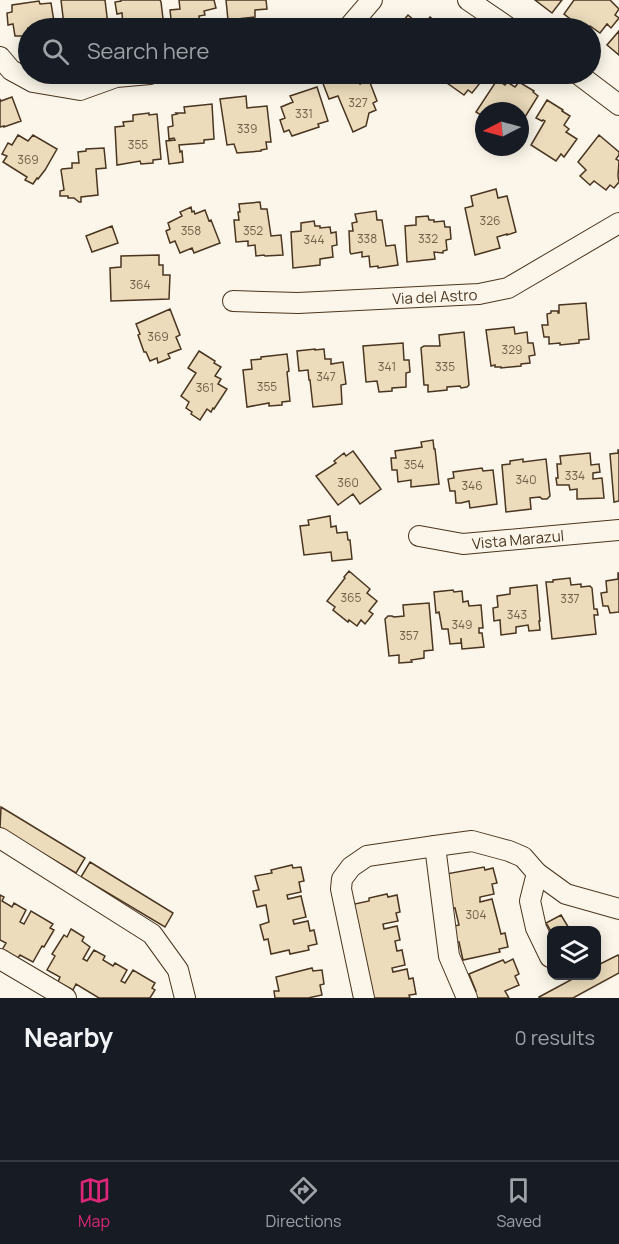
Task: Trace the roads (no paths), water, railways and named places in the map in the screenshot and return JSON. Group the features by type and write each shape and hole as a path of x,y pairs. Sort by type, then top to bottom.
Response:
{"street":[{"path":"357,18 372,0"},
{"path":"468,0 494,18"},
{"path":"0,57 11,70 18,74"},
{"path":"45,84 80,90 97,84"},
{"path":"591,84 619,105"},
{"name":"Via del Astro","path":"233,301 298,303 479,294 508,288 619,223"},
{"name":"Vista Marazul","path":"419,536 463,544 619,530"},
{"path":"0,838 152,934 178,970 185,998"},
{"path":"364,998 341,889 342,879 351,867 367,856 472,841 509,850 523,857 537,873 566,894 619,909"},
{"path":"435,846 449,956 466,998"},
{"path":"537,873 530,901 536,928 547,951"},
{"path":"0,959 66,998"}]}
